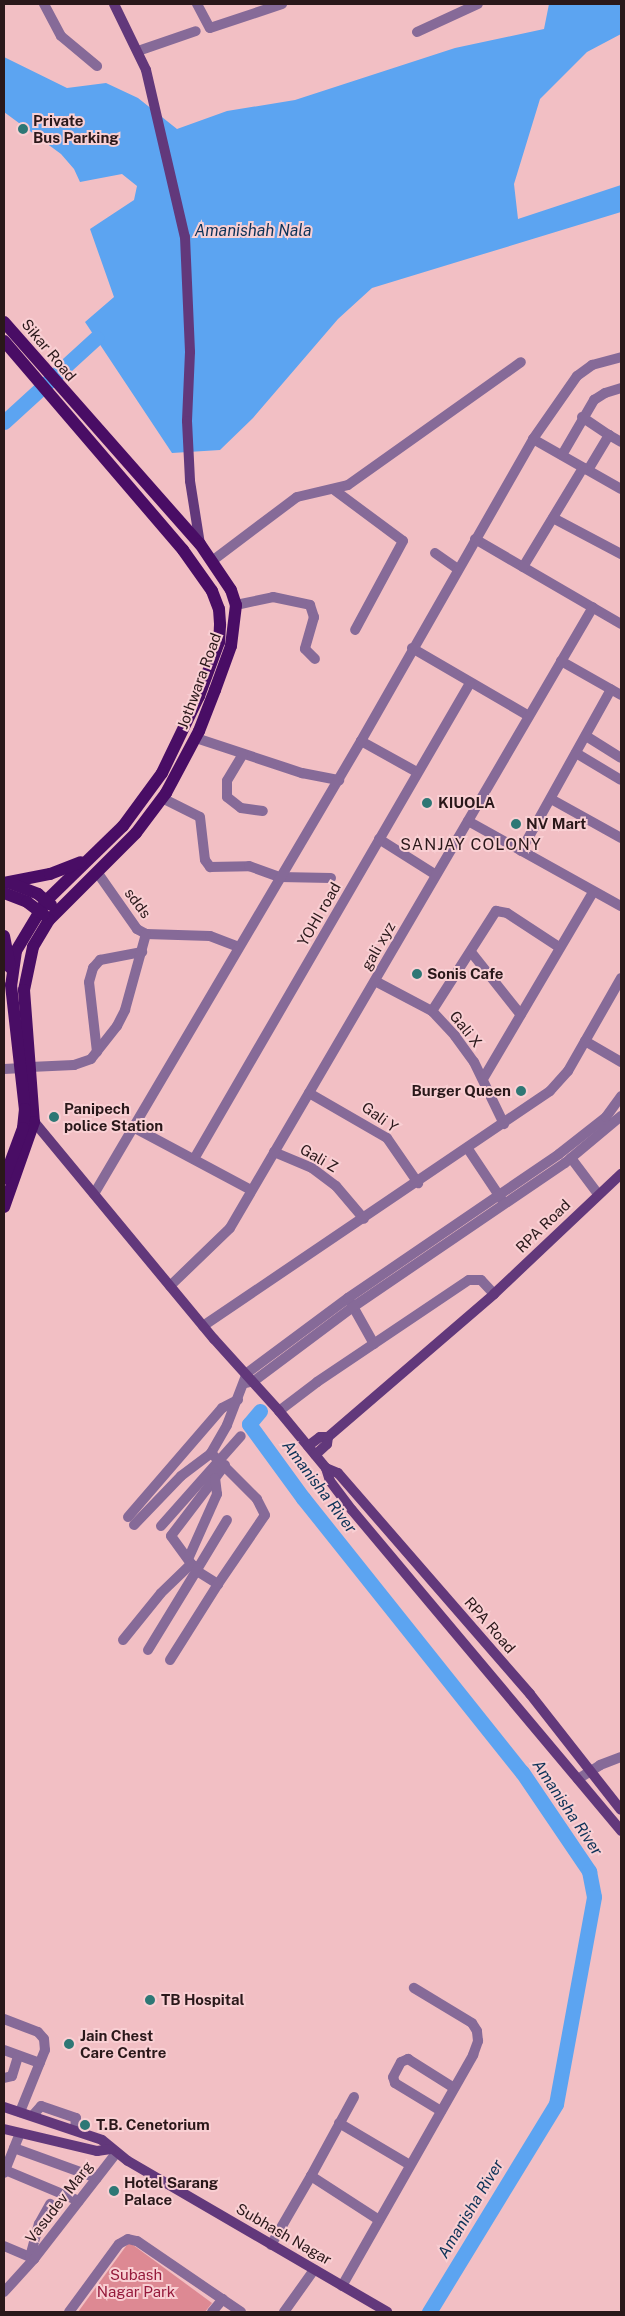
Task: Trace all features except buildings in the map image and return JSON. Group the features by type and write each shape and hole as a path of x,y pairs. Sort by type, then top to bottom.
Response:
{"main road":[{"name":"Sikar Road","path":"4,322 33,368 70,400 200,544"},
{"path":"4,340 33,368"},
{"name":"Jothwara Road","path":"12,980 16,950 43,906 86,860 123,826 162,773 199,696 219,642 220,626 219,609 212,591 183,550 64,414 33,368"},
{"path":"200,544 231,590 236,605"},
{"name":"Jothwara Road","path":"27,1068 24,978 32,947 49,920 136,833 162,798 196,738 231,646 236,605"},
{"path":"5,886 50,874 86,860"},
{"path":"5,886 25,888 43,906 49,920"},
{"path":"43,906 58,910"},
{"path":"4,936 12,980 9,1012 27,1068 34,1122 4,1207"},
{"path":"4,1179 7,1162 23,1128 27,1068"}],"street":[{"path":"44,4 61,36 97,66"},
{"path":"114,4 138,51 151,88 185,237 190,352 187,422 190,481 200,544"},
{"path":"197,4 210,28 282,4"},
{"path":"417,32 478,4"},
{"path":"138,51 196,31"},
{"path":"94,1194 238,947 339,780 412,648 533,439 577,376 592,365 621,357"},
{"path":"212,561 298,497 348,485 521,362"},
{"path":"562,455 582,417 594,400 621,388"},
{"path":"582,417 621,442"},
{"path":"523,567 553,518 609,435"},
{"path":"533,439 621,489"},
{"path":"333,488 403,541 355,630"},
{"path":"553,518 621,554"},
{"path":"475,539 621,624"},
{"path":"435,553 458,568"},
{"path":"236,605 272,597 310,606 314,617 305,649 315,659"},
{"name":"gali xyz","path":"170,1286 219,1240 251,1190 375,981 592,607"},
{"path":"412,648 529,716"},
{"path":"561,661 621,695"},
{"name":"YOHI road","path":"194,1160 470,683"},
{"path":"521,851 611,689"},
{"path":"586,736 621,758"},
{"path":"196,738 302,773 339,780"},
{"path":"361,741 417,772"},
{"path":"243,754 227,781 227,797 241,808 263,811"},
{"path":"576,754 621,780"},
{"path":"162,798 200,817 206,865 249,866 280,877 330,878"},
{"path":"551,799 621,838"},
{"path":"468,821 621,906"},
{"path":"379,840 436,875"},
{"name":"sdds","path":"97,872 132,925 146,934 195,934 238,947"},
{"path":"483,1079 593,892"},
{"path":"432,1012 471,952 491,915 503,911 559,947"},
{"path":"4,1069 74,1065 91,1059 117,1026 125,1010 146,934"},
{"path":"97,1052 89,982 93,968 100,960 142,952"},
{"path":"471,952 521,1015"},
{"path":"203,1326 468,1149 558,1083 585,1041 621,978"},
{"name":"Gali X","path":"375,981 432,1012 455,1036 483,1079 504,1124"},
{"path":"585,1041 621,1062"},
{"name":"Gali Y","path":"309,1093 387,1138 418,1183"},
{"path":"502,1200 571,1158 600,1129 621,1096"},
{"path":"25,1109 203,1326 308,1446 326,1468 330,1481 352,1510 621,1831"},
{"path":"238,1400 222,1408 131,1521 181,1476 211,1453 249,1379 350,1303 502,1200 621,1116"},
{"path":"133,1127 251,1190"},
{"path":"468,1149 502,1200"},
{"name":"Gali Z","path":"274,1152 312,1168 336,1186 364,1219"},
{"path":"571,1158 598,1194"},
{"name":"RPA Road","path":"308,1446 320,1437 328,1437 494,1294 621,1174"},
{"path":"279,1411 469,1280 480,1280 494,1294"},
{"path":"350,1303 374,1344"},
{"path":"161,1526 223,1462 241,1436"},
{"name":"RPA Road","path":"315,1455 327,1444 328,1437"},
{"path":"170,1660 265,1511 223,1462 211,1453"},
{"path":"218,1584 194,1565 171,1534 216,1478 223,1462"},
{"name":"RPA Road","path":"326,1468 338,1473 530,1694 621,1810"},
{"path":"123,1640 161,1593 194,1565 217,1494 216,1478"},
{"path":"148,1650 194,1565 227,1520"},
{"path":"578,1779 589,1771 621,1757"},
{"path":"342,2286 473,2055 477,2031 472,2023 414,1988"},
{"path":"4,2019 38,2032 44,2039 45,2050 20,2112"},
{"path":"4,2050 40,2063"},
{"path":"4,2078 12,2076 18,2056"},
{"path":"441,2111 395,2084 393,2077 401,2062 408,2059 454,2088"},
{"path":"271,2245 354,2097"},
{"name":"Subhash Nagar","path":"4,2107 33,2115 102,2140 114,2151 387,2312"},
{"path":"339,2123 410,2165"},
{"path":"4,2128 97,2151 114,2151"},
{"path":"20,2133 4,2172 79,2201"},
{"path":"14,2148 97,2178"},
{"name":"Vasudev Marg","path":"4,2292 97,2178 114,2151"},
{"path":"311,2176 379,2220"},
{"path":"4,2246 32,2258 39,2224 50,2204"},
{"path":"69,2312 119,2244 128,2239 137,2242 241,2312"},
{"path":"284,2312 314,2270"},
{"path":"212,2312 223,2299"}],"green space":[{"name":"Subash Nagar Park","path":"129,2242 212,2303 205,2312 78,2312"}],"water":[{"name":"Amanishah Nala","path":"549,4 621,4 621,34 587,52 540,99 514,184 518,219 621,185 621,212 372,288 338,319 253,418 220,450 172,453 85,322 114,297 90,229 134,200 137,186 122,174 80,182 74,169 61,154 4,112 4,57 67,88 106,83 138,98 177,129 227,111 295,100 455,48 544,29"}],"waterway":[{"path":"4,422 96,338"},
{"name":"Amanisha River","path":"260,1411 249,1424 303,1498 522,1772 589,1871 594,1897 556,2104 429,2312"}],"place":[{"name":"Private Bus Parking","path":"23,129"},
{"name":"KIUOLA","path":"427,803"},
{"name":"NV Mart","path":"516,824"},
{"name":"Sonis Cafe","path":"417,974"},
{"name":"Burger Queen","path":"521,1091"},
{"name":"Panipech police Station","path":"54,1117"},
{"name":"TB Hospital","path":"150,2000"},
{"name":"Jain Chest Care Centre","path":"69,2044"},
{"name":"T.B. Cenetorium","path":"85,2125"},
{"name":"Hotel Sarang Palace","path":"114,2191"}],"district":[{"name":"SANJAY COLONY","path":"471,845"}]}
